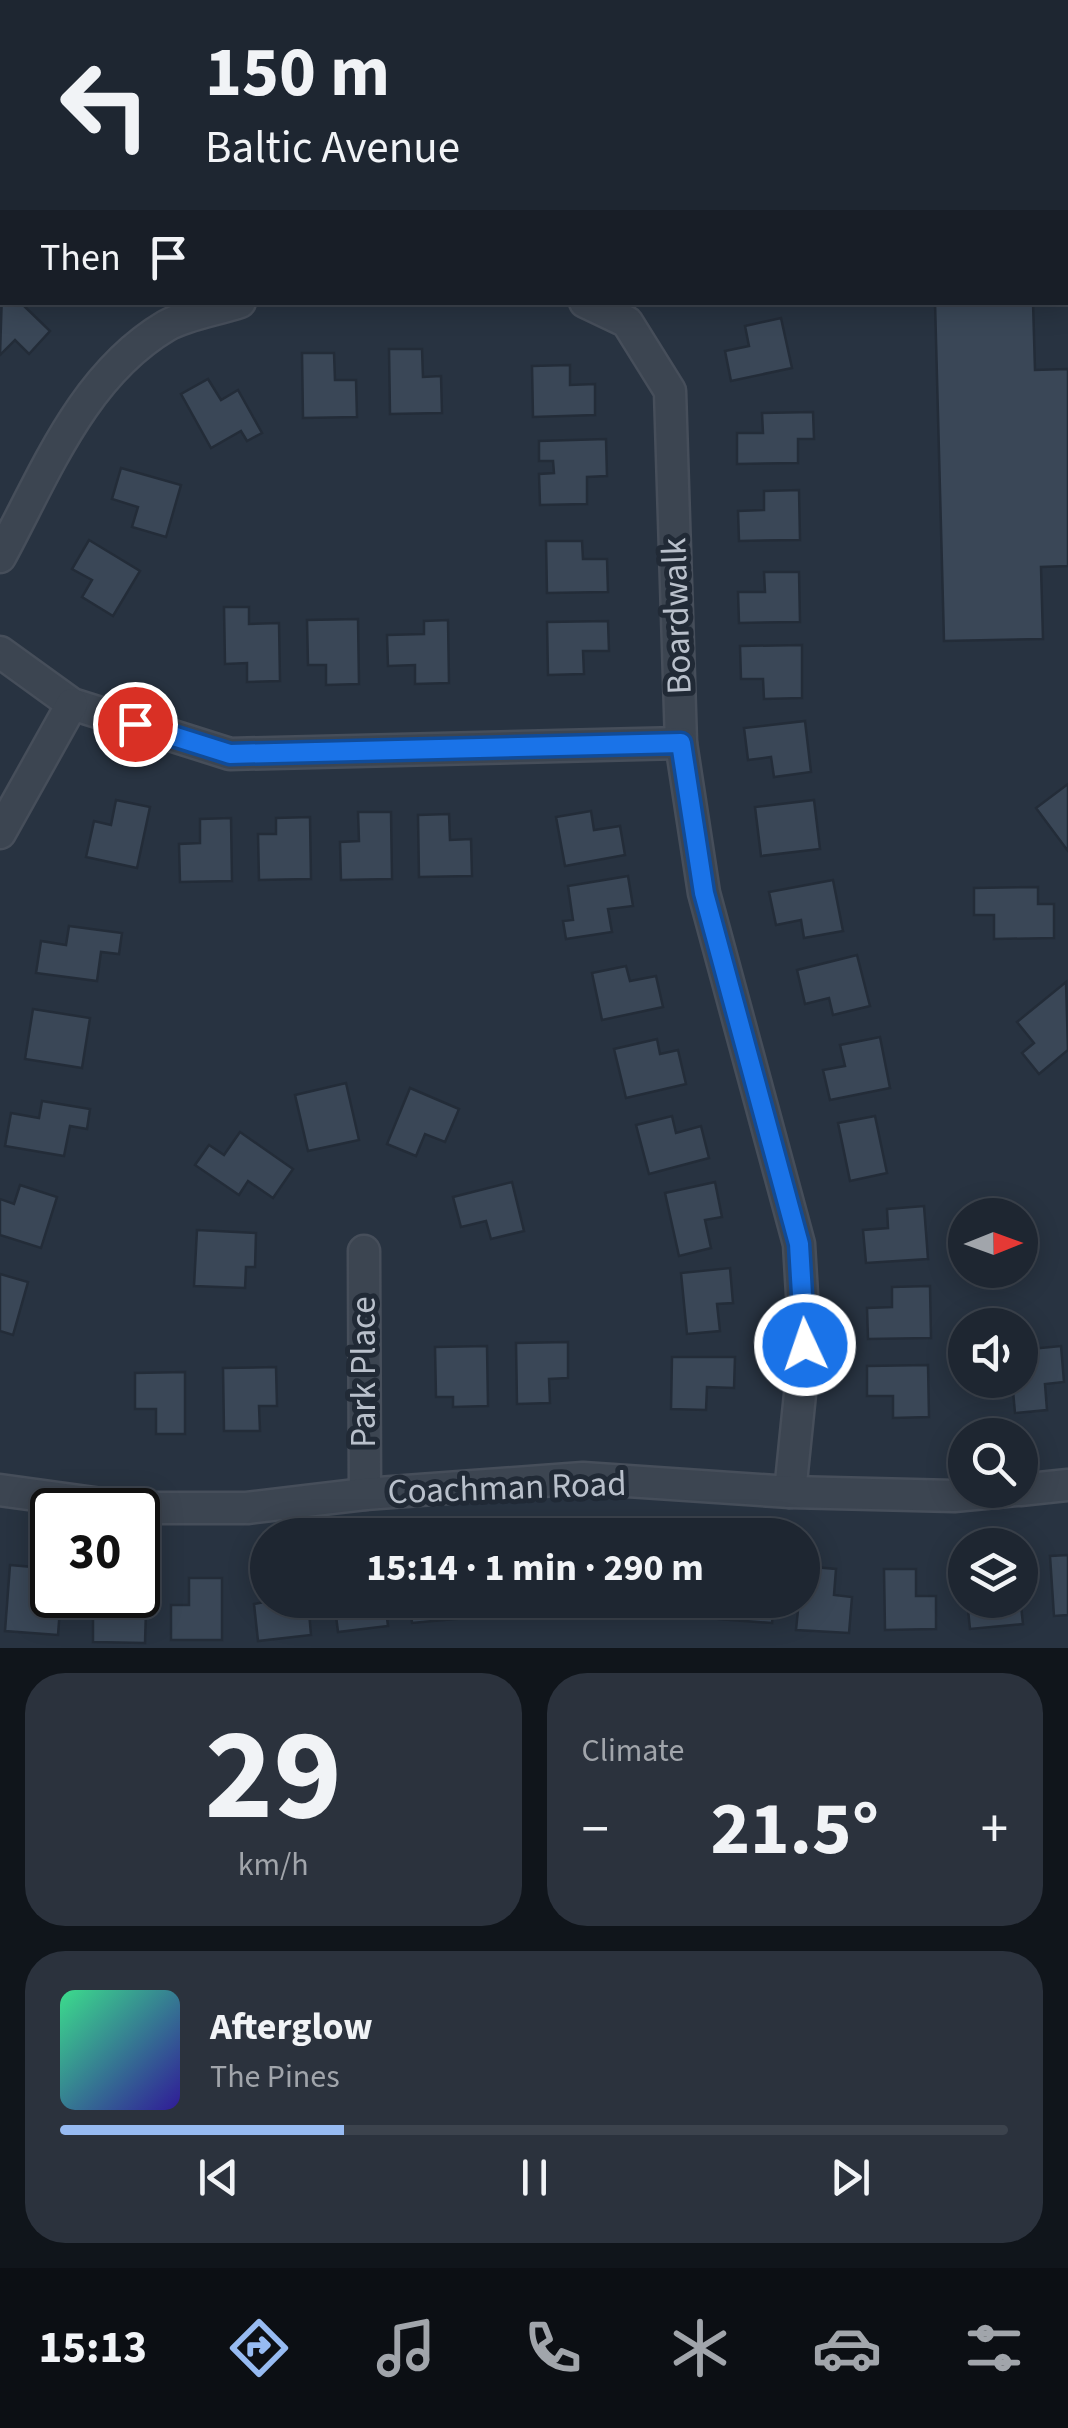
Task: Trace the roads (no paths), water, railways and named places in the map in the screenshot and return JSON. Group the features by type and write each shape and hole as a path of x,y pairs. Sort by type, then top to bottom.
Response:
{"street":[{"path":"0,556 84,402 122,358 169,324 230,305"},
{"name":"Boardwalk","path":"591,305 626,322 670,391 681,743 704,893 799,1244 805,1345 790,1492"},
{"path":"0,652 72,704 230,754 681,743"},
{"path":"0,833 72,704"},
{"name":"Park Place","path":"364,1251 365,1494"},
{"name":"Coachman Road","path":"0,1490 130,1508 247,1508 365,1494 583,1478 790,1492 948,1496"},
{"name":"Coachman Road","path":"1038,1488 1068,1485"}]}
